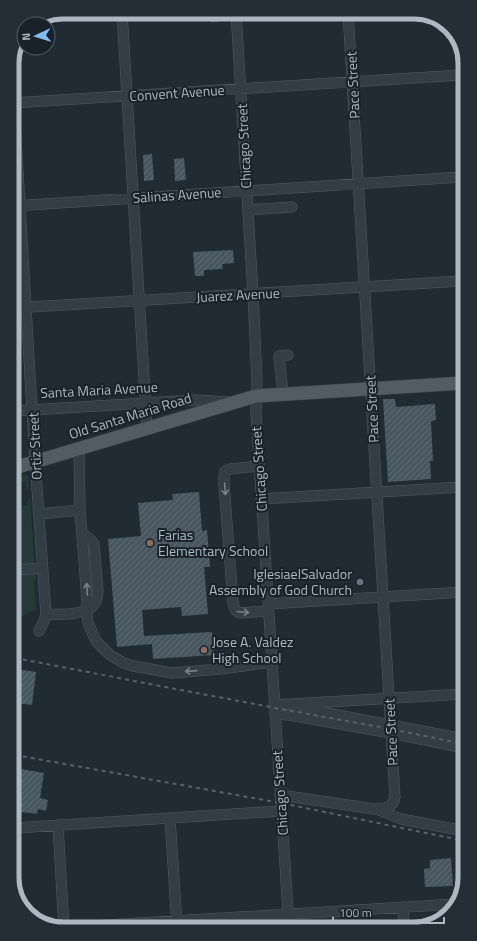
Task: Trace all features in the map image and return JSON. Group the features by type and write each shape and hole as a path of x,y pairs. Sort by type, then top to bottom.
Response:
{"main road":[{"path":"256,396 458,383"},
{"name":"Old Santa Maria Road","path":"19,466 256,396"}],"street":[{"path":"122,19 147,428"},
{"name":"Chicago Street","path":"236,19 253,294 259,466 289,922"},
{"name":"Pace Street","path":"348,19 395,797 392,805 386,808 374,809"},
{"name":"Convent Avenue","path":"19,103 458,75"},
{"name":"Salinas Avenue","path":"19,205 458,177"},
{"path":"248,210 292,207"},
{"name":"Ortiz Street","path":"19,225 27,307 35,461 46,615 39,631"},
{"name":"Juarez Avenue","path":"19,308 458,281"},
{"path":"283,394 279,356 288,355"},
{"name":"Santa Maria Avenue","path":"19,411 196,400 234,402"},
{"path":"79,448 80,510 88,600 88,623 96,641 110,655 124,663 172,673 221,669 272,662"},
{"path":"259,466 230,469 225,471 224,475 233,602 234,609 237,612 383,597 458,592"},
{"path":"262,499 458,488"},
{"path":"39,514 80,510"},
{"path":"19,570 43,568"},
{"path":"46,615 81,613 87,611"},
{"path":"275,710 298,704 458,694"},
{"path":"298,704 306,708 458,746"},
{"path":"275,710 289,715 458,738"},
{"path":"280,795 374,809 401,819 458,830"},
{"path":"19,828 281,811"},
{"path":"170,818 177,922"},
{"path":"58,825 62,922"},
{"path":"199,922 288,914 449,904"},
{"path":"403,907 404,922"}],"green space":[{"path":"24,475 28,476 29,489 26,490 26,482 19,482 19,476"},
{"path":"28,498 30,498 36,580 34,581 36,610 27,613 21,618 19,623 19,506 28,506"}],"building":[{"path":"210,19 219,19 219,22 210,22"},
{"path":"152,154 154,180 144,181 143,155"},
{"path":"184,158 186,180 175,181 174,159"},
{"path":"233,250 234,263 222,264 223,269 204,270 204,276 195,276 193,252"},
{"path":"383,399 395,399 396,407 435,404 436,420 431,421 433,461 430,461 431,479 388,482"},
{"path":"199,492 202,531 207,530 210,567 204,567 208,614 182,616 181,607 142,610 144,636 212,632 214,655 153,659 152,644 117,647 108,539 141,536 138,503 173,500 172,494"},
{"path":"19,670 36,672 32,705 19,703"},
{"path":"19,769 44,773 40,798 48,800 46,811 38,809 37,814 19,812"},
{"path":"451,858 453,886 425,887 424,869 430,868 430,860"}],"railway":[{"path":"19,659 458,743"},
{"path":"19,756 281,803 458,840"}],"place":[{"name":"Farias Elementary School","path":"150,543"},
{"name":"IglesiaelSalvador Assembly of God Church","path":"360,582"},
{"name":"Jose A. Valdez High School","path":"204,650"}]}
